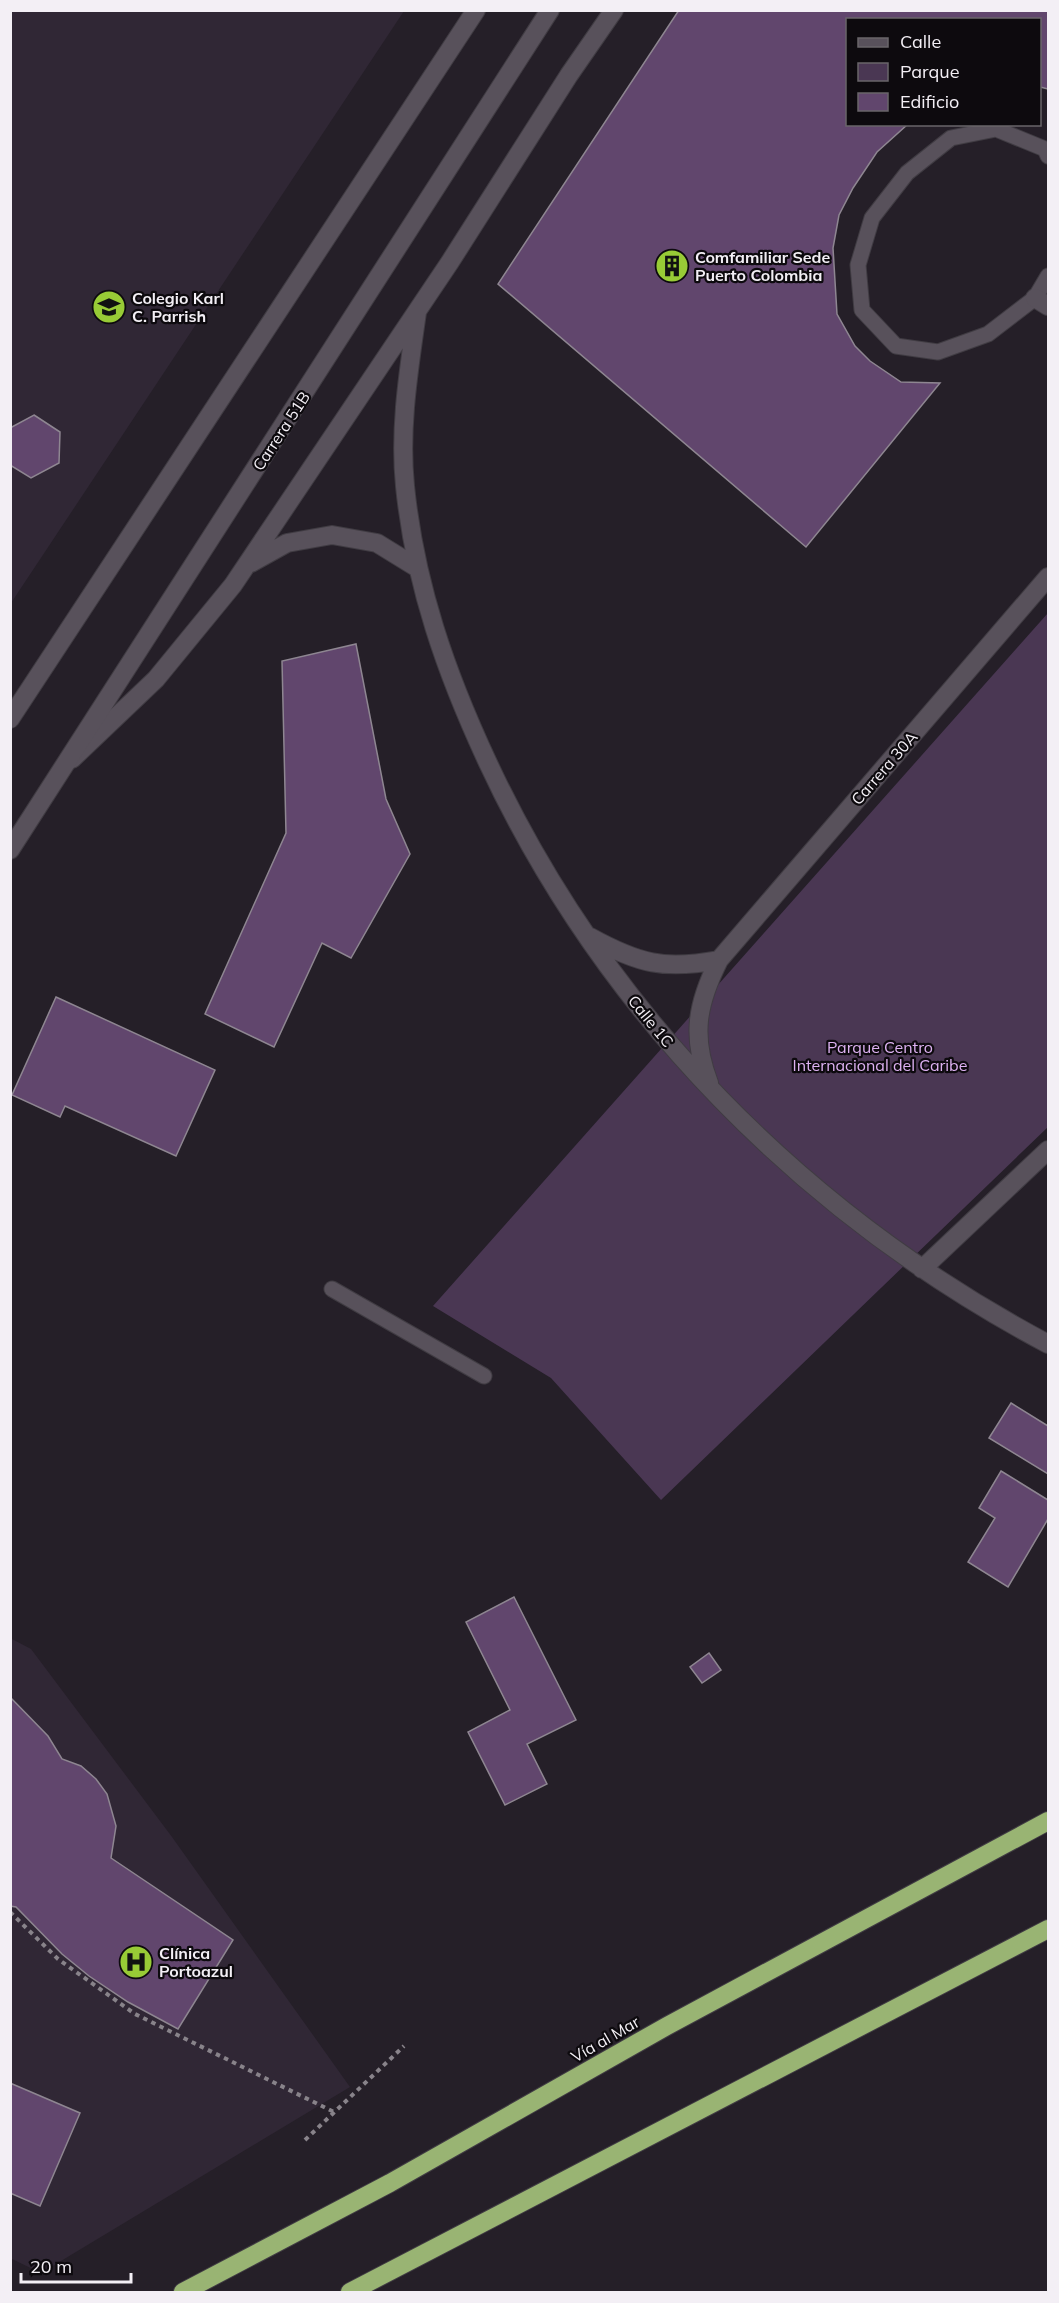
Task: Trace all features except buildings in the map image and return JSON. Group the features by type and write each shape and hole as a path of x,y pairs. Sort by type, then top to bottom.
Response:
{"highway":[{"name":"Vía al Mar","path":"183,2292 390,2183 667,2026 1048,1821"},
{"path":"350,2292 1048,1929"}],"street":[{"path":"12,714 476,10"},
{"name":"Carrera 51B","path":"10,850 69,762 550,10"},
{"path":"69,762 156,679 247,566 417,312 569,75 614,10"},
{"name":"Calle 1C","path":"417,312 405,397 404,471 416,567 439,645 474,732 503,795 542,867 625,990 714,1094 787,1164 848,1216 922,1269 997,1317 1048,1344"},
{"path":"247,566 287,543 332,535 377,543 416,567"},
{"name":"Carrera 30A","path":"714,1094 701,1060 697,1026 704,991 719,960 1048,577"},
{"path":"586,935 617,952 651,964 685,966 719,960"},
{"path":"922,1269 1048,1150"}],"lane":[{"path":"1048,156 1045,148 996,129 951,138 907,173 872,218 858,265 862,310 896,346 938,351 988,334 1042,302 1048,276"},
{"path":"332,1289 484,1376"}],"path":[{"path":"10,1912 58,1959 129,2010 334,2112"},
{"path":"305,2140 404,2046"}],"shaded area":[{"name":"Colegio Karl C. Parrish","path":"11,11 404,11 11,603"},
{"name":"Clínica Portoazul","path":"10,1638 31,1649 172,1837 350,2087 41,2273 10,2258"}],"green space":[{"name":"Parque Centro Internacional del Caribe","path":"1048,613 1048,1127 661,1500 551,1378 433,1306"}],"place":[{"name":"Comfamiliar Sede Puerto Colombia","path":"672,266"},
{"name":"Colegio Karl C. Parrish","path":"109,307"},
{"name":"Clínica Portoazul","path":"136,1962"}]}
